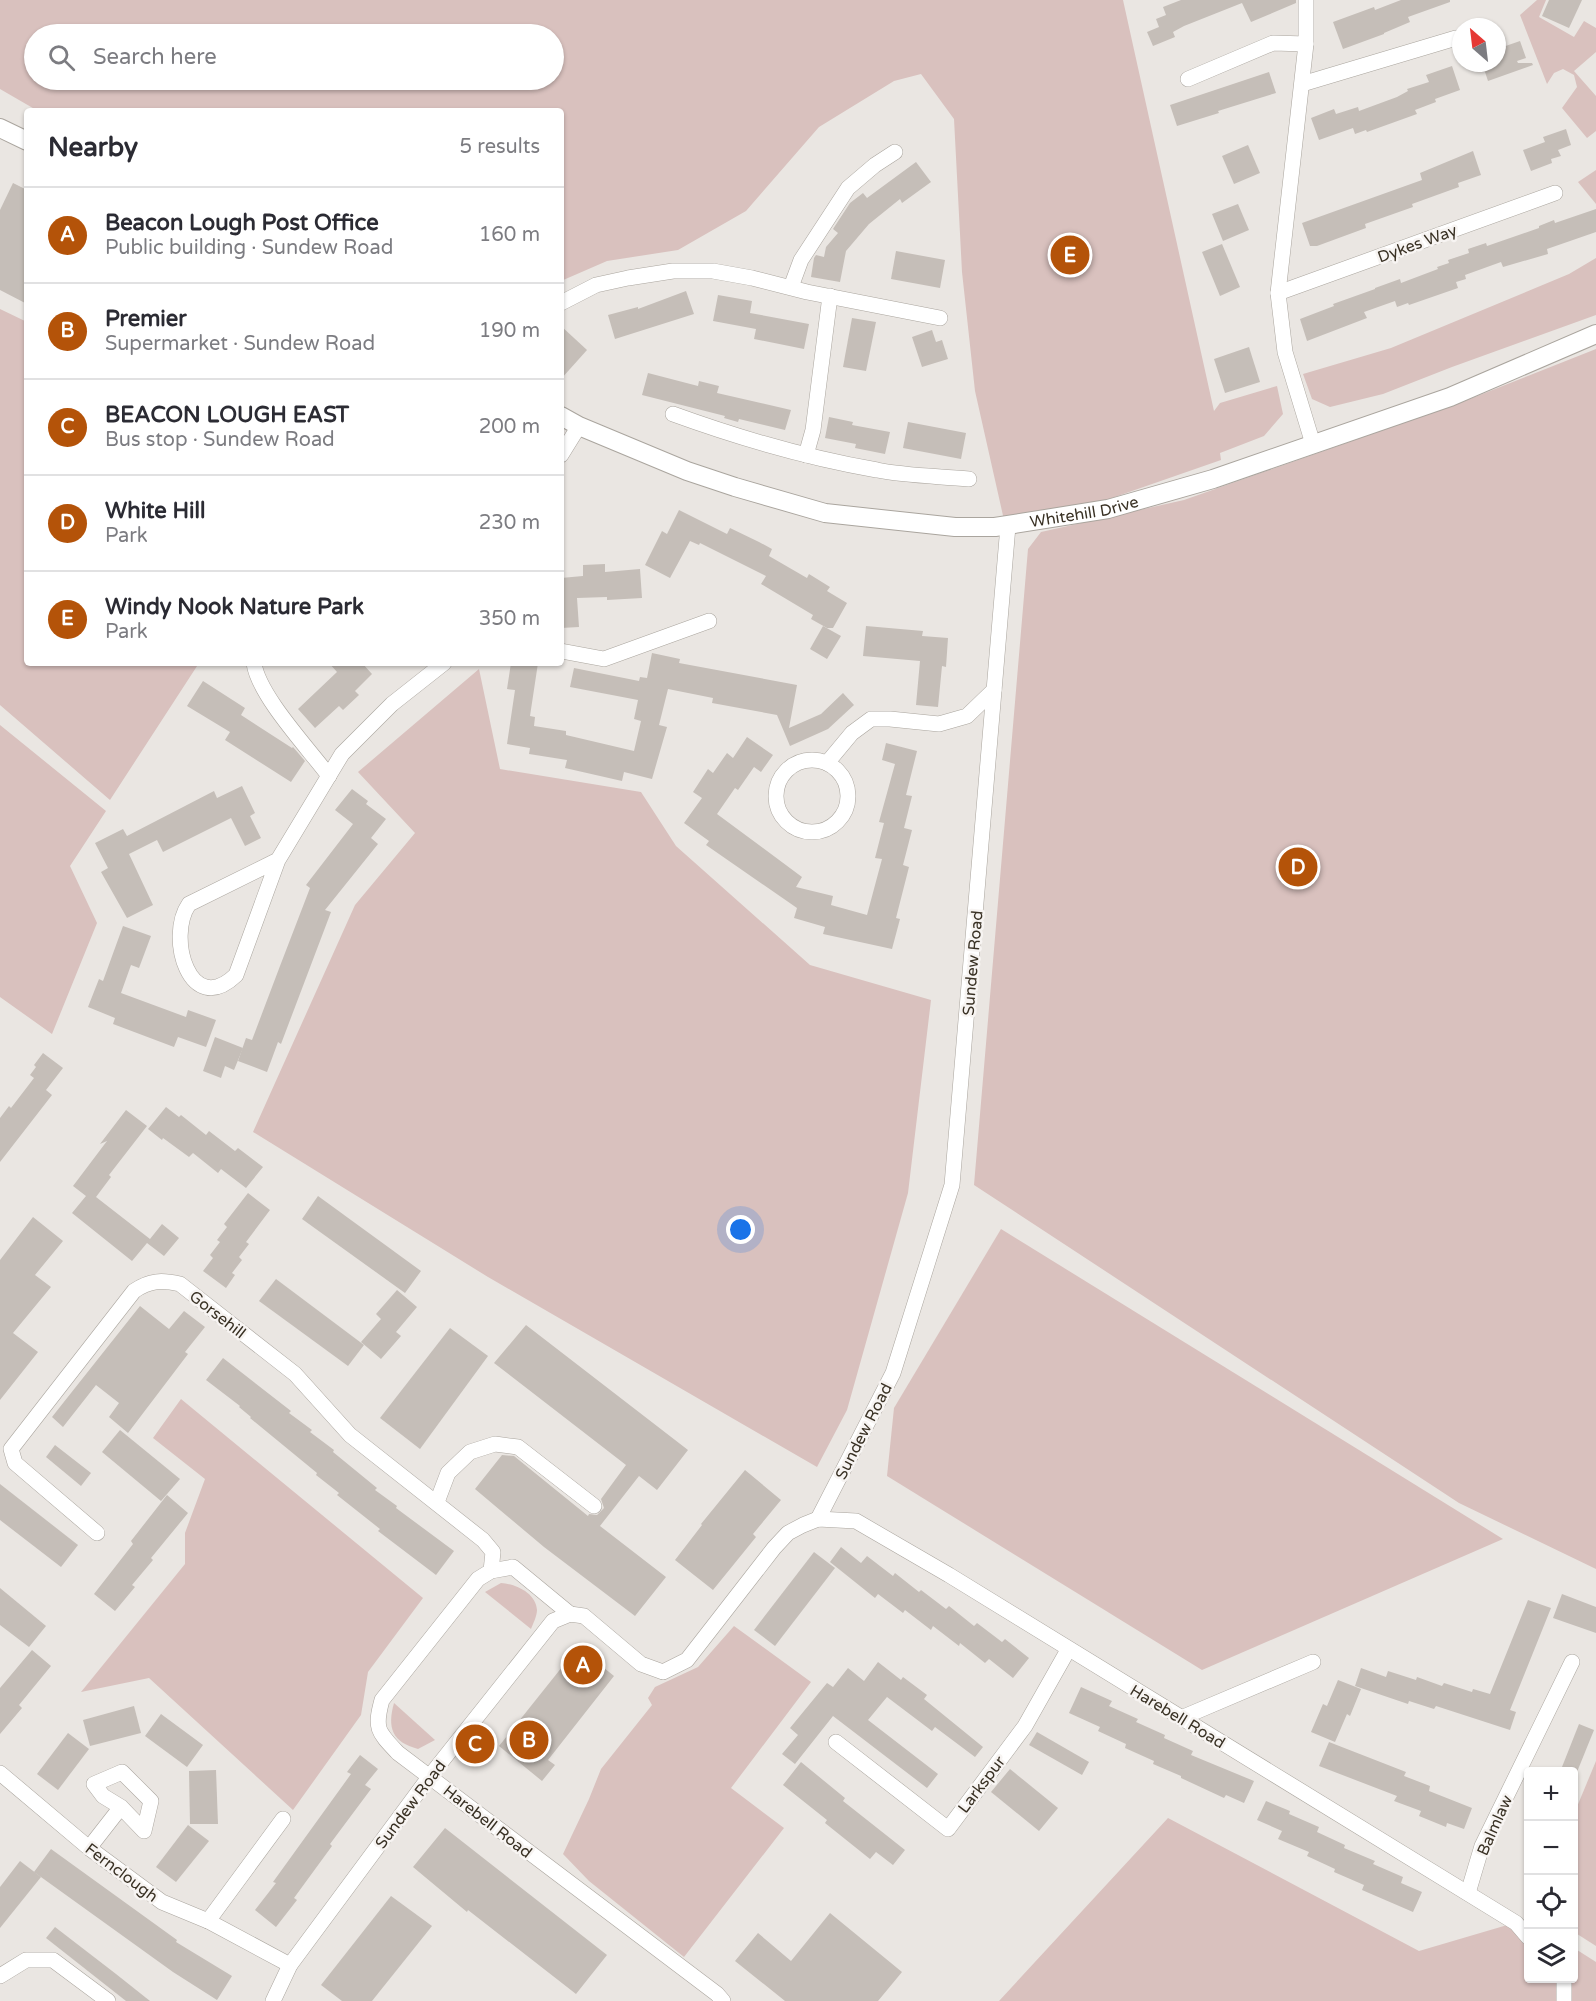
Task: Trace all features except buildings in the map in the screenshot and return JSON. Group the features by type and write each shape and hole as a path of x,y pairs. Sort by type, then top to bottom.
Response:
{"street":[{"path":"1306,0 1306,44 1278,293 1285,352 1313,444"},
{"path":"1302,84 1452,39"},
{"path":"1188,79 1273,43 1306,44"},
{"path":"0,128 24,140"},
{"path":"791,287 801,260 848,188 875,165 895,152"},
{"name":"Dykes Way","path":"1278,293 1555,193"},
{"path":"564,301 596,285 673,271 713,271 940,318"},
{"path":"806,455 813,430 830,296"},
{"name":"Whitehill Drive","path":"564,418 687,471 735,488 825,513 955,527 1008,526 1108,509 1213,479 1450,397 1596,334"},
{"path":"673,414 710,428 806,455 879,471 969,479"},
{"path":"564,450 579,426"},
{"name":"Sundew Road","path":"818,1519 892,1373 952,1185 1008,526"},
{"path":"564,652 604,659 709,621"},
{"path":"254,666 255,672 272,702 329,776"},
{"path":"278,860 189,904 183,912 180,945 186,969 195,983 210,988 226,984 236,975 278,860 342,754 392,704 440,666"},
{"path":"827,763 852,732 871,719 890,718 939,724 967,716 994,690"},
{"path":"815,760 827,763 844,779 848,799 846,808 830,827 820,831 808,832 796,828 788,823 780,813 776,796 778,784 788,770 803,761 815,760"},
{"name":"Gorsehill","path":"97,1533 15,1463 11,1449 134,1291 155,1281 166,1281 180,1284 295,1374 350,1434 483,1540 493,1552 491,1571"},
{"path":"437,1502 447,1473 470,1452 495,1444 518,1447 594,1506"},
{"path":"491,1571 513,1567 570,1614 584,1616 641,1664 663,1672 687,1660 788,1533 818,1519"},
{"name":"Harebell Road","path":"818,1519 856,1521 949,1575 1468,1893 1516,1923 1524,1932"},
{"name":"Harebell Road","path":"491,1571 478,1579 382,1700 377,1718 380,1735 398,1753 717,1994 723,2001"},
{"name":"Sundew Road","path":"273,2001 290,1965 430,1776 553,1621 570,1614"},
{"name":"Larkspur","path":"836,1742 948,1829 1025,1726 1068,1650"},
{"path":"1182,1718 1313,1662"},
{"name":"Balmlaw","path":"1468,1893 1482,1846 1572,1662"},
{"name":"Fernclough","path":"0,1773 90,1848 162,1902 207,1921 290,1965"},
{"path":"90,1848 121,1808"},
{"path":"207,1921 283,1819"},
{"path":"0,1976 26,1960 53,1960 108,2001"},
{"path":"1564,1983 1564,2001"}],"shaded area":[{"path":"0,0 1123,0 1214,411 1220,403 1277,386 1283,414 1264,436 1220,453 1221,460 1109,499 1020,519 1004,520 975,391 962,272 954,119 921,74 894,81 819,127 746,211 678,250 607,261 564,280 564,108 33,108 0,89"},
{"path":"1537,0 1546,0 1539,17 1574,37 1584,21 1596,28 1596,52 1574,71 1596,96 1596,131 1587,138 1562,108 1577,87 1574,75 1563,69 1554,73 1547,84 1520,15"},
{"path":"1596,170 1596,204 1578,182"},
{"path":"1596,258 1596,315 1383,394 1330,407 1312,399 1303,374 1391,348 1569,274"},
{"path":"0,309 24,321 24,666 197,666 110,800 0,705"},
{"path":"1596,349 1596,1569 1459,1503 974,1185 1028,549 1041,532 1184,500 1457,404"},
{"path":"479,669 500,769 641,792 676,846 810,965 931,1000 908,1193 847,1410 817,1467 488,1277 253,1132 355,905 415,833 358,772"},
{"path":"0,725 106,811 70,866 97,923 52,1034 0,997"},
{"path":"1001,1229 1503,1539 1202,1670 887,1476 894,1408"},
{"path":"181,1399 423,1598 368,1672 361,1715 293,1810 149,1678 81,1692 185,1564 185,1533 205,1479 153,1438"},
{"path":"501,1583 524,1590 533,1599 537,1610 531,1629 485,1592"},
{"path":"734,1626 811,1682 731,1788 784,1828 684,1957 589,1881 563,1854 601,1769 652,1705 648,1698 655,1687 698,1667"},
{"path":"394,1703 435,1740 418,1749 397,1738 391,1720"},
{"path":"1596,1761 1596,1946 1578,1935 1578,1804"},
{"path":"1168,1818 1419,1951 1524,1920 1524,1983 1578,1983 1578,1951 1596,1962 1596,2001 999,2001"}],"place":[{"name":"Windy Nook Nature Park","path":"1070,255"},
{"name":"White Hill","path":"1298,867"},
{"name":"Beacon Lough Post Office","path":"583,1665"},
{"name":"Premier","path":"529,1740"},
{"name":"BEACON LOUGH EAST","path":"475,1744"}]}
